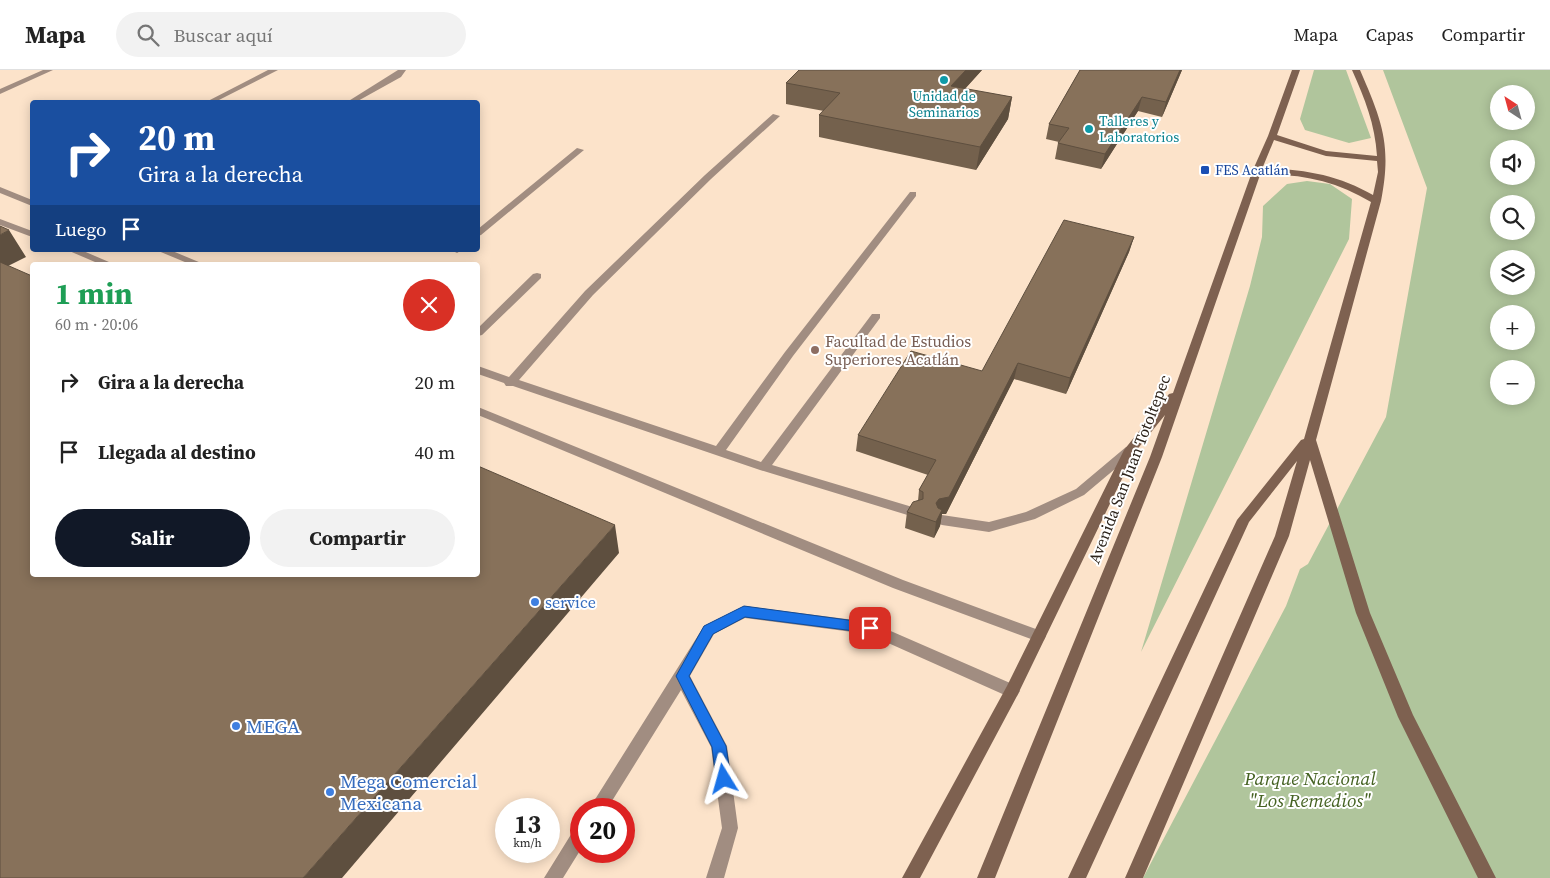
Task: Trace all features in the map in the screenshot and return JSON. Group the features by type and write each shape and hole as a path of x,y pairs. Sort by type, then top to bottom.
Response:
{"main road":[{"name":"Avenida San Juan Totoltepec","path":"986,878 1153,464 1256,172 1272,136 1296,70"},
{"path":"1134,878 1282,536 1339,338 1376,201 1382,159 1380,136 1374,111 1356,70"},
{"path":"1272,136 1296,146 1324,154 1353,159 1382,159"},
{"path":"1256,172 1280,170 1324,177 1357,189 1376,201"},
{"path":"911,878 1012,691 1130,450 1178,391"},
{"path":"1076,878 1244,520 1309,437"},
{"path":"1309,437 1363,613 1406,717 1487,878"}],"lane":[{"path":"0,92 49,70"},
{"path":"214,100 274,70"},
{"path":"354,100 398,75 402,70"},
{"path":"510,382 589,293 708,177 776,116"},
{"path":"480,231 580,150"},
{"path":"0,190 30,202"},
{"path":"718,452 789,354 913,194"},
{"path":"0,222 30,233"},
{"path":"77,252 103,262"},
{"path":"166,252 193,262"},
{"path":"480,331 537,276"},
{"path":"764,467 876,316"},
{"path":"480,371 764,467 914,512"},
{"path":"480,412 898,584 1039,636"},
{"path":"942,520 989,527 1030,516 1080,492 1130,450"},
{"path":"604,798 709,630 744,612 870,628 1012,691"},
{"path":"682,676 719,746 730,828 715,878"},
{"path":"553,878 570,851"}],"green space":[{"path":"1314,70 1346,70 1371,138 1349,143 1305,130 1300,119"},
{"name":"Parque Nacional \"Los Remedios\"","path":"1383,70 1550,70 1550,878 1143,878 1286,606 1300,569 1308,564 1386,417 1427,188"},
{"path":"1307,181 1330,184 1352,199 1349,239 1141,652 1250,286 1262,237 1263,206 1287,184"}],"building":[{"path":"799,70 966,70 951,86 1012,97 980,147 819,115 840,93 786,83"},
{"name":"Talleres y Laboratorios","path":"1080,70 1180,70 1166,102 1142,97 1105,154 1058,143 1069,128 1049,124"},
{"path":"1064,220 1134,237 1070,378 1018,363 949,497 939,499 936,503 938,508 942,510 936,522 907,512 913,502 923,499 923,492 919,490 936,460 858,435 911,351 982,371"},
{"path":"0,226 9,230 0,235"},
{"name":"MEGA","path":"0,262 30,275 30,577 480,577 480,467 615,525 303,878 0,878"}],"place":[{"name":"Unidad de Seminarios","path":"944,80"},
{"name":"Talleres y Laboratorios","path":"1089,129"},
{"name":"FES Acatlán","path":"1205,170"},
{"name":"Facultad de Estudios Superiores Acatlán","path":"815,350"},
{"name":"service","path":"535,602"},
{"name":"MEGA","path":"236,726"},
{"name":"Mega Comercial Mexicana","path":"330,792"}],"route":[{"path":"724,779 719,746 682,676 709,630 744,612 870,628"}]}
